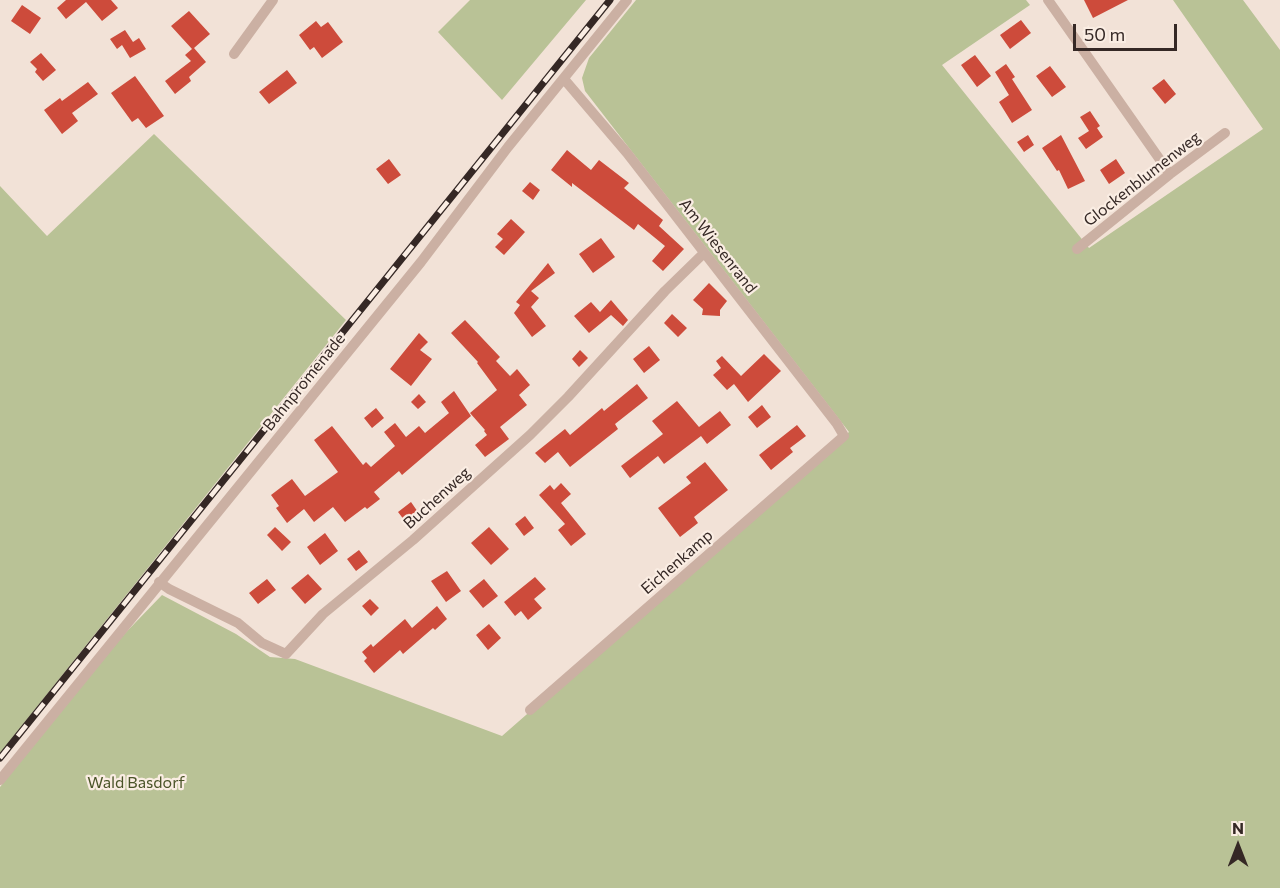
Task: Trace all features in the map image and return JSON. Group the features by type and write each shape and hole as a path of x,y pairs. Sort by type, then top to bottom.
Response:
{"street":[{"path":"234,54 273,0"},
{"name":"Bahnpromenade","path":"0,780 422,262 508,147 627,0"},
{"path":"1048,0 1170,174"},
{"name":"Am Wiesenrand","path":"564,79 627,153 837,423 844,436"},
{"name":"Glockenblumenweg","path":"1077,249 1225,133"},
{"name":"Buchenweg","path":"159,582 238,623 262,643 286,654 323,615 413,540 530,435 665,291 704,253"},
{"name":"Eichenkamp","path":"530,710 844,436"}],"green space":[{"path":"470,0 586,0 502,100 438,32"},
{"name":"Wald Basdorf","path":"636,0 1026,0 1030,5 942,65 1089,248 1263,129 1173,0 1243,0 1280,50 1280,888 0,888 0,787 106,653 162,595 236,634 270,657 295,659 502,736 849,432 585,91 582,78 589,58"},
{"path":"154,134 346,320 0,753 0,186 47,236"}],"building":[{"path":"66,0 111,0 118,8 102,21 86,2 66,19 57,8"},
{"path":"1084,0 1128,0 1093,18"},
{"path":"22,5 41,18 30,34 11,21"},
{"path":"189,11 210,34 194,48 206,62 189,77 191,81 175,94 165,81 191,61 185,55 192,49 171,26"},
{"path":"1021,20 1031,33 1010,49 1000,35"},
{"path":"316,21 321,27 328,22 343,42 322,58 314,47 310,50 299,35"},
{"path":"125,30 133,42 139,38 146,49 130,58 122,45 117,49 110,39"},
{"path":"41,53 56,70 43,81 35,72 37,69 30,62"},
{"path":"975,55 991,76 977,87 961,65"},
{"path":"1006,64 1015,77 1012,79 1032,110 1012,123 999,102 1009,95 995,72"},
{"path":"1050,66 1066,87 1052,97 1036,76"},
{"path":"287,70 297,83 269,104 259,92"},
{"path":"135,76 164,116 146,128 138,118 132,122 111,93"},
{"path":"1164,79 1176,94 1165,104 1152,88"},
{"path":"88,82 98,94 72,113 78,121 62,134 44,110 60,98 62,101"},
{"path":"1090,111 1100,126 1097,128 1103,137 1086,149 1078,138 1089,131 1080,117"},
{"path":"1028,135 1034,145 1024,152 1017,142"},
{"path":"1061,135 1085,181 1068,189 1059,170 1057,171 1042,148"},
{"path":"567,150 591,170 599,160 629,183 624,188 663,220 659,226 684,249 663,271 652,261 665,246 638,224 634,230 551,170"},
{"path":"389,159 401,175 388,184 376,169"},
{"path":"1116,159 1125,173 1109,184 1100,170"},
{"path":"530,182 540,190 533,200 522,191"},
{"path":"511,219 525,232 504,255 495,247 503,239 497,234"},
{"path":"601,238 615,257 593,273 579,254"},
{"path":"548,263 555,273 531,291 539,298 531,307 546,326 532,337 514,313 520,305 516,302"},
{"path":"709,283 727,301 720,310 720,316 702,315 703,309 693,300"},
{"path":"611,300 628,320 623,326 611,315 589,333 574,316 591,302 600,312"},
{"path":"672,314 687,328 678,337 664,323"},
{"path":"465,320 500,357 496,361 510,376 517,369 530,385 519,395 527,405 500,427 509,439 485,457 475,445 487,435 470,413 497,390 478,362 451,333"},
{"path":"419,333 428,342 420,350 432,359 411,386 390,369"},
{"path":"649,346 660,360 644,373 633,359"},
{"path":"580,350 588,358 579,367 572,359"},
{"path":"764,354 781,371 748,402 734,384 727,390 713,375 721,368 716,361 722,356 741,376"},
{"path":"637,384 648,398 615,424 618,429 570,467 558,452 545,463 535,453 565,429 570,435 602,408 604,411"},
{"path":"454,391 471,416 402,475 399,471 374,492 380,499 367,509 365,507 345,522 333,507 314,522 304,509 287,523 276,508 279,506 271,495 292,479 305,496 338,472 314,440 332,426 363,465 366,462 371,467 395,446 384,432 395,423 406,437 419,426 425,433 449,413 441,402"},
{"path":"419,394 426,402 418,409 411,402"},
{"path":"677,401 699,427 720,411 731,425 707,444 701,436 664,464 658,456 630,478 621,466 663,434 652,421"},
{"path":"762,405 771,417 757,428 748,417"},
{"path":"376,408 384,418 372,428 364,418"},
{"path":"797,425 806,436 790,448 793,452 771,470 759,455"},
{"path":"705,462 728,490 694,517 698,523 680,537 658,508 691,483 686,477"},
{"path":"561,483 571,494 561,503 586,534 571,546 558,530 565,524 539,495 550,485 554,490"},
{"path":"411,502 420,515 408,525 398,512"},
{"path":"525,516 534,528 524,536 515,524"},
{"path":"275,527 291,542 282,551 267,535"},
{"path":"489,527 509,549 491,565 471,543"},
{"path":"325,533 338,551 320,565 307,547"},
{"path":"359,550 368,562 356,571 347,559"},
{"path":"447,571 461,591 446,602 431,581"},
{"path":"308,574 322,589 305,604 291,588"},
{"path":"535,577 546,589 534,599 542,608 528,620 521,611 515,616 504,602"},
{"path":"267,579 276,590 258,604 249,593"},
{"path":"484,579 498,596 483,608 469,591"},
{"path":"370,599 379,608 371,616 362,606"},
{"path":"437,606 447,619 403,654 400,650 374,673 364,661 367,658 362,652 371,644 373,647 405,619 412,628"},
{"path":"489,624 501,638 488,650 476,635"}],"railway":[{"path":"0,758 610,0"}]}
